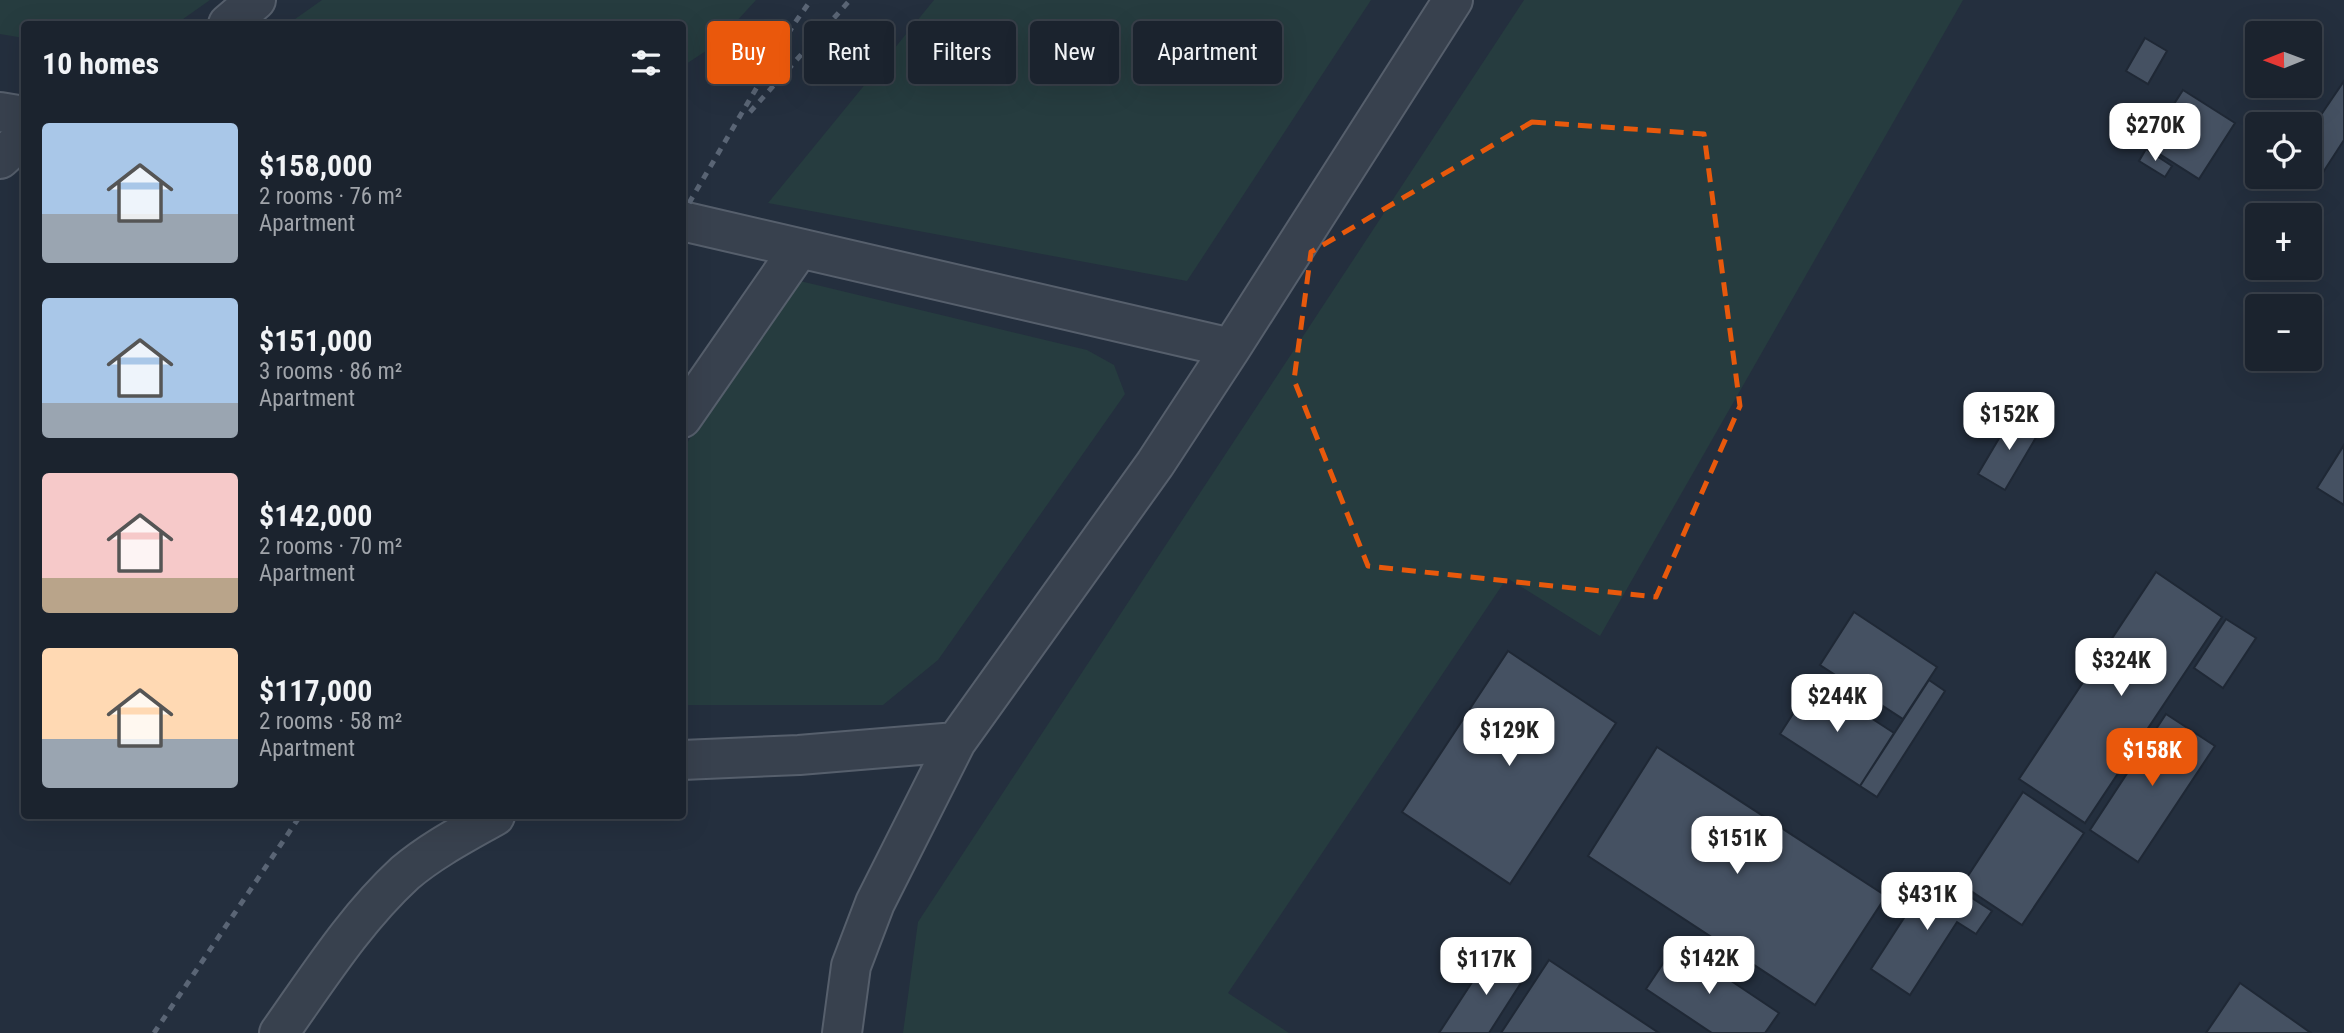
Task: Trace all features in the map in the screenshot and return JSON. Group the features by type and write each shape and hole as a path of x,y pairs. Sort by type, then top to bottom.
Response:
{"street":[{"path":"232,21 256,0"},
{"path":"842,1033 851,966 875,903 956,742 1155,464 1453,0"},
{"path":"0,112 21,116"},
{"path":"0,159 21,140"},
{"path":"686,222 1231,348"},
{"path":"686,412 799,249"},
{"path":"686,760 799,755 956,742"},
{"path":"406,873 437,819"},
{"path":"279,1033 355,927 406,873 444,845 490,819"}],"highlighted area":[{"path":"1532,122 1704,134 1740,406 1656,597 1368,566 1294,380 1311,252"}],"green space":[{"path":"0,0 210,0 180,21 21,21 21,38 0,34"},
{"path":"322,0 756,0 737,21 707,21 707,50 686,64 686,21 292,21"},
{"path":"934,0 1371,0 1187,281 768,203 865,84 894,84 894,49 908,32 908,84 1016,84 1016,21 917,21"},
{"path":"1524,0 1963,0 1600,636 1507,578 1228,993 1289,1033 903,1033 918,922"},
{"path":"796,280 1087,350 1114,365 1125,394 938,660 883,705 686,705 686,445"}],"building":[{"path":"2145,38 2167,51 2148,84 2126,71"},
{"path":"2344,81 2344,140 2322,174 2322,113"},
{"path":"2183,90 2235,123 2199,179 2147,146"},
{"path":"2146,149 2172,166 2165,177 2139,161"},
{"path":"2014,413 2041,429 2005,490 1978,474"},
{"path":"2344,445 2344,505 2317,488"},
{"path":"2156,572 2222,617 2085,823 2019,779"},
{"path":"1854,612 1937,667 1903,719 1820,665"},
{"path":"2226,619 2256,638 2223,688 2194,668"},
{"path":"1508,651 1616,723 1510,884 1402,812"},
{"path":"1929,680 1945,691 1877,797 1860,786"},
{"path":"1814,681 1894,733 1860,786 1780,734"},
{"path":"2166,714 2215,746 2138,862 2090,830"},
{"path":"1657,747 1886,896 1815,1005 1588,856"},
{"path":"2023,792 2084,833 2022,925 1962,885"},
{"path":"1933,873 1992,911 1976,934 1957,922 1910,995 1871,969"},
{"path":"1676,944 1779,1013 1765,1033 1712,1033 1646,989"},
{"path":"1493,950 1528,972 1489,1033 1439,1033"},
{"path":"1549,960 1659,1033 1501,1033"},
{"path":"2240,983 2311,1033 2206,1033"}],"railway":[{"path":"686,208 794,24 811,0"},
{"path":"750,112 850,0"},
{"path":"154,1033 298,819"}]}
